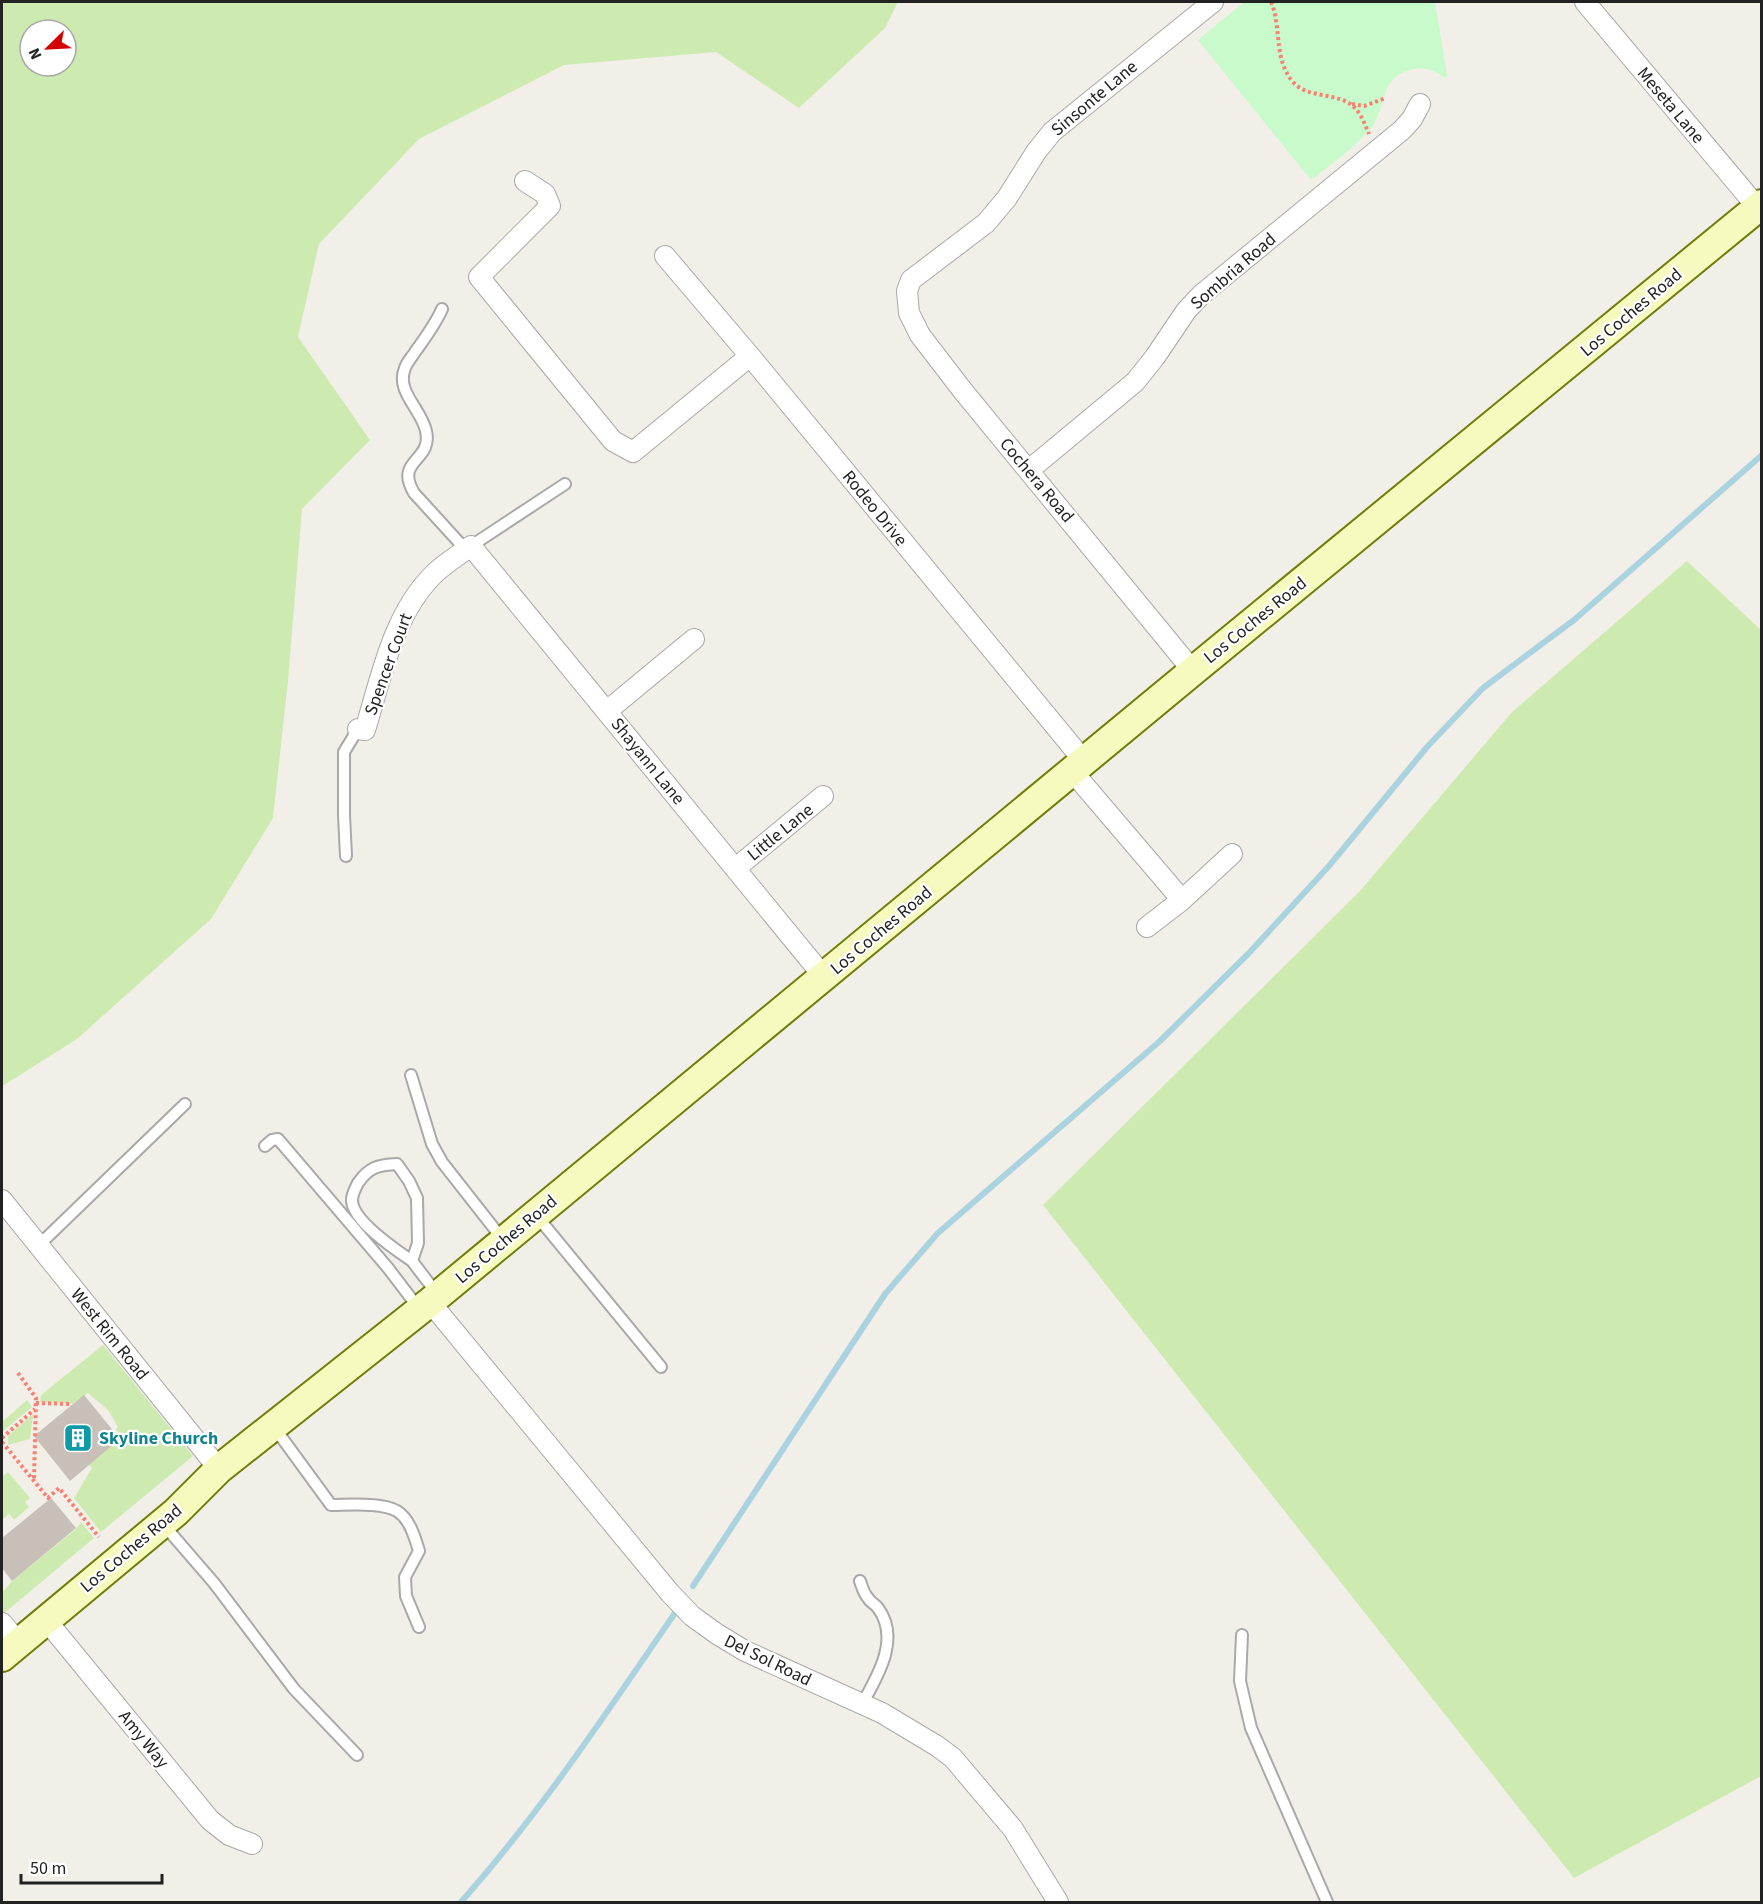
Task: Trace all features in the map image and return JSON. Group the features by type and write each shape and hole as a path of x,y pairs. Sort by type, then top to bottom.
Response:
{"main road":[{"name":"Los Coches Road","path":"7,1640 46,1620 163,1524 219,1468 429,1303 1193,670 1760,206"}],"street":[{"name":"Sinsonte Lane","path":"911,280 986,224 1007,198 1044,142 1062,123 1213,2"},
{"name":"Meseta Lane","path":"1585,2 1760,206"},
{"name":"Sombria Road","path":"1029,470 1135,382 1197,300 1402,130 1412,119 1420,104"},
{"path":"525,181 545,194 550,206 479,277 613,441 633,452 750,356"},
{"name":"Rodeo Drive","path":"664,256 750,356 1078,766 1182,900"},
{"name":"Cochera Road","path":"911,280 907,291 907,306 915,328 963,391 1193,670"},
{"name":"Shayann Lane","path":"468,548 607,711 824,977"},
{"name":"Spencer Court","path":"358,729 365,730 393,640 410,604 434,574 468,548"},
{"path":"607,711 694,639"},
{"name":"Little Lane","path":"736,868 823,796"},
{"path":"1147,927 1182,900 1232,854"},
{"name":"West Rim Road","path":"2,1200 219,1468"},
{"name":"Del Sol Road","path":"429,1303 670,1593 692,1616 744,1650 862,1704 910,1729 953,1758 1013,1829 1058,1902"},
{"name":"Amy Way","path":"46,1620 210,1820 230,1835 252,1844"}],"lane":[{"path":"442,309 405,368 404,390 420,414 427,433 425,450 407,475 414,493 468,548 565,484"},
{"path":"346,856 344,752 358,729"},
{"path":"411,1074 432,1144 442,1162 504,1241"},
{"path":"38,1246 185,1104"},
{"path":"265,1146 272,1140 278,1139 388,1268 429,1303"},
{"path":"412,1262 418,1243 417,1198 397,1164 379,1165 364,1174 353,1192 352,1203 361,1219 382,1241 412,1262 429,1303"},
{"path":"536,1215 662,1367"},
{"path":"273,1426 331,1505 373,1505 397,1511 412,1530 419,1551 405,1577 406,1596 418,1626"},
{"path":"163,1524 214,1583 294,1689 357,1755"},
{"path":"860,1581 867,1598 878,1608 885,1622 887,1637 886,1654 880,1671 862,1704"},
{"path":"1242,1635 1240,1681 1251,1728 1327,1902"}],"path":[{"path":"1271,2 1275,12 1281,60 1288,76 1298,86 1308,92 1364,106 1386,98"},
{"path":"1348,102 1359,112 1369,134"},
{"path":"18,1373 36,1398 34,1481"},
{"path":"72,1404 36,1406 2,1440 48,1498 59,1488 99,1538"}],"green space":[{"path":"2,2 898,2 885,28 799,108 716,52 564,65 419,139 319,244 298,337 370,440 302,509 288,681 273,818 211,919 77,1039 4,1085 2,1083"},
{"path":"1244,2 1435,2 1447,76 1445,78 1433,71 1420,68 1400,74 1388,87 1371,128 1350,149 1311,180 1198,40"},
{"path":"1687,561 1761,630 1761,1776 1574,1878 1043,1205 1360,891 1512,712"},
{"path":"103,1345 193,1456 101,1532 74,1498 92,1468 89,1465 121,1437 116,1429 118,1427 108,1410 88,1393 72,1404 40,1402 41,1395"},
{"path":"27,1400 32,1407 3,1431 2,1422"},
{"path":"33,1414 30,1439 8,1445 8,1436"},
{"path":"8,1472 30,1498 25,1502 29,1507 14,1520 9,1514 3,1519 2,1517 2,1475"},
{"path":"81,1522 94,1538 2,1615 2,1593 12,1581 76,1529"}],"building":[{"name":"Skyline Church","path":"84,1395 120,1439 70,1481 34,1436"},
{"path":"51,1498 76,1528 12,1581 2,1568 2,1538"}],"waterway":[{"path":"693,1586 885,1294 938,1233 1160,1041 1249,953 1329,866 1427,747 1483,688 1574,620 1762,455"},
{"path":"461,1902 546,1797 675,1613"}],"place":[{"name":"Skyline Church","path":"78,1438"}]}
